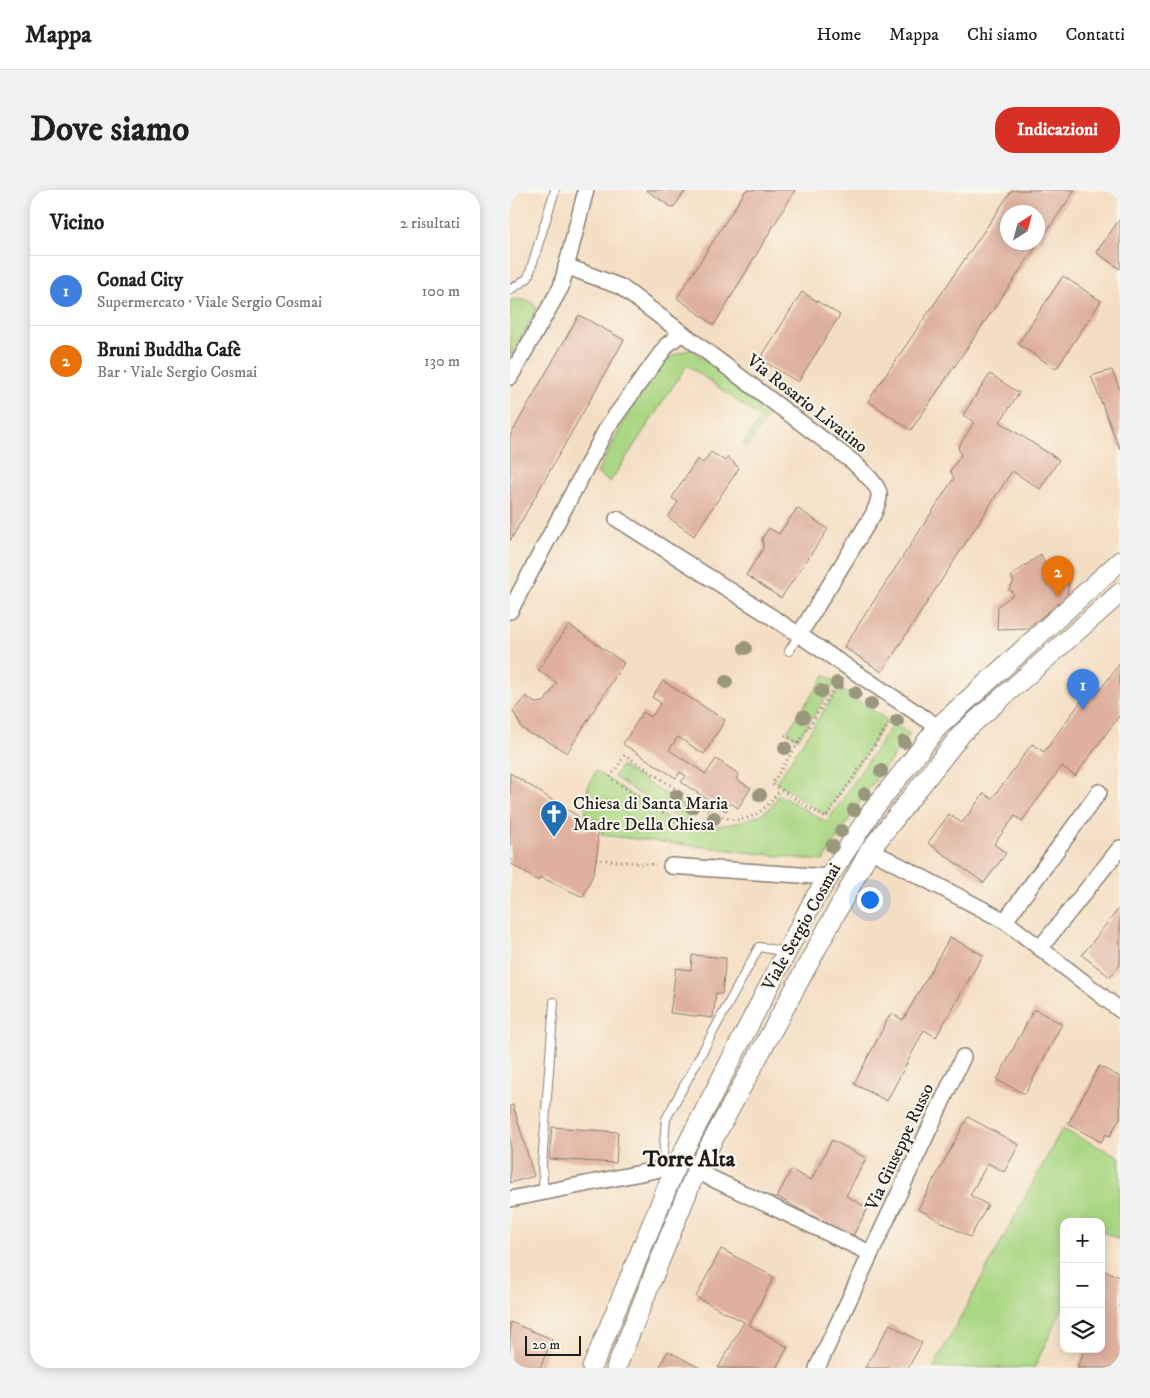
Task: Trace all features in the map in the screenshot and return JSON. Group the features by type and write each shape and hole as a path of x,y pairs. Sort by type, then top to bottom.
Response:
{"street":[{"path":"510,376 560,287 586,190"},
{"name":"Via Rosario Livatino","path":"566,266 621,287 853,462 879,491 879,501 874,513 799,635"},
{"path":"510,610 608,426 667,345 682,333"},
{"path":"617,519 799,635 938,727"},
{"name":"Viale Sergio Cosmai","path":"592,1368 665,1189 669,1167 813,901 872,811 938,727 1120,561"},
{"name":"Viale Sergio Cosmai","path":"616,1368 696,1171 870,850 962,733 1120,592"},
{"path":"1005,921 1099,792"},
{"path":"1040,948 1120,848"},
{"path":"870,850 1005,921 1120,1010"},
{"path":"672,866 829,877"},
{"name":"Via Giuseppe Russo","path":"817,1368 963,1057"},
{"path":"510,1199 669,1167"},
{"path":"696,1171 870,1252"}],"lane":[{"path":"510,290 528,278 555,190"},
{"path":"789,652 799,635"},
{"path":"669,1167 666,1119 759,947 786,952"},
{"path":"544,1192 542,1165 554,1002"}],"path":[{"path":"835,687 772,784 780,790 826,818 890,722"},
{"path":"785,735 798,743"},
{"path":"712,813 706,823 682,825 610,778 625,755 712,813 738,820 761,812 770,804 780,790"},
{"path":"596,859 672,866"}],"green space":[{"path":"510,300 529,301 537,309 510,357"},
{"path":"691,349 771,411 748,447 743,444 761,418 687,365 610,482 597,473 642,390 665,362 676,354"},
{"path":"825,675 836,682 798,739 787,732"},
{"path":"839,688 887,720 825,815 776,782"},
{"path":"893,724 910,734 865,794 823,861 602,835 601,820 585,819 588,787 596,771 680,827 701,826 707,828 740,822 762,814 772,806 779,795 827,822"},
{"path":"621,766 692,811 684,823 614,777"},
{"path":"1062,1129 1120,1157 1120,1240 1105,1233 1105,1218 1060,1218 1060,1313 1034,1368 933,1368"}],"building":[{"path":"646,190 686,190 673,208"},
{"path":"746,190 795,190 714,325 677,298"},
{"path":"1012,190 1075,190 1045,234 1045,205 1002,205"},
{"path":"1000,208 1000,250 1034,250 911,430 868,401"},
{"path":"1120,219 1120,269 1096,252"},
{"path":"1063,276 1101,301 1056,369 1018,344"},
{"path":"802,292 840,315 798,382 760,359"},
{"path":"579,315 624,340 510,541 510,436"},
{"path":"1112,370 1120,390 1120,450 1091,376"},
{"path":"990,374 1019,393 1000,422 1059,460 1040,489 1012,471 882,672 844,647 954,478 950,471 961,455 958,448 974,422 963,415"},
{"path":"711,452 725,461 728,457 739,468 694,536 668,517 678,502 672,498 697,459 703,463"},
{"path":"797,508 828,529 781,598 746,575 763,549 762,538 769,528 779,534"},
{"path":"1041,554 1045,563 1070,568 1067,598 1027,628 997,629 998,606 1014,594 1009,589 1014,582 1011,576"},
{"path":"569,625 624,663 567,753 522,728 513,711 526,696 535,703 544,702 557,683 538,670"},
{"path":"1120,663 1120,715 1075,776 1062,766 1022,821 1015,816 994,844 1006,853 984,883 928,843 949,814 962,823 984,793 992,799 1032,744 1044,752 1090,689 1097,694"},
{"path":"663,681 725,720 704,754 678,737 669,750 706,774 716,759 739,774 736,779 751,788 738,808 731,803 726,811 681,782 686,776 680,772 676,778 623,744 643,712 651,717 661,703 652,697"},
{"name":"Chiesa di Santa Maria Madre Della Chiesa","path":"510,773 579,817 575,824 578,831 597,829 598,845 594,872 583,897 540,877 538,881 510,863"},
{"path":"1120,907 1120,965 1110,977 1082,955"},
{"path":"950,937 983,955 936,1037 924,1030 887,1101 854,1084 891,1013 903,1020"},
{"path":"692,955 726,958 722,994 716,993 713,1018 670,1013 676,968 691,970"},
{"path":"1034,1009 1062,1024 1025,1094 997,1080"},
{"path":"1099,1066 1120,1077 1120,1118 1110,1136 1106,1134 1101,1142 1068,1124"},
{"path":"513,1105 534,1176 510,1183 510,1106"},
{"path":"968,1117 1019,1145 1004,1172 988,1163 970,1195 988,1205 970,1237 918,1209"},
{"path":"552,1127 618,1132 616,1163 549,1159"},
{"path":"832,1140 866,1158 846,1196 868,1208 852,1237 777,1197 791,1170 811,1180"},
{"path":"721,1249 774,1277 749,1325 788,1347 776,1368 718,1368 744,1322 696,1297"},
{"path":"1105,1271 1120,1277 1120,1366 1119,1368 1077,1368 1083,1353 1105,1353"},
{"path":"510,1322 552,1339 540,1368 510,1368"},
{"path":"890,1324 922,1343 908,1368 865,1368"},
{"path":"668,1351 700,1368 659,1368"}],"place":[{"name":"Bruni Buddha Cafè","path":"1058,597"},
{"name":"Conad City","path":"1083,710"},
{"name":"Chiesa di Santa Maria Madre Della Chiesa","path":"554,838"}],"district":[{"name":"Torre Alta","path":"689,1159"}]}
